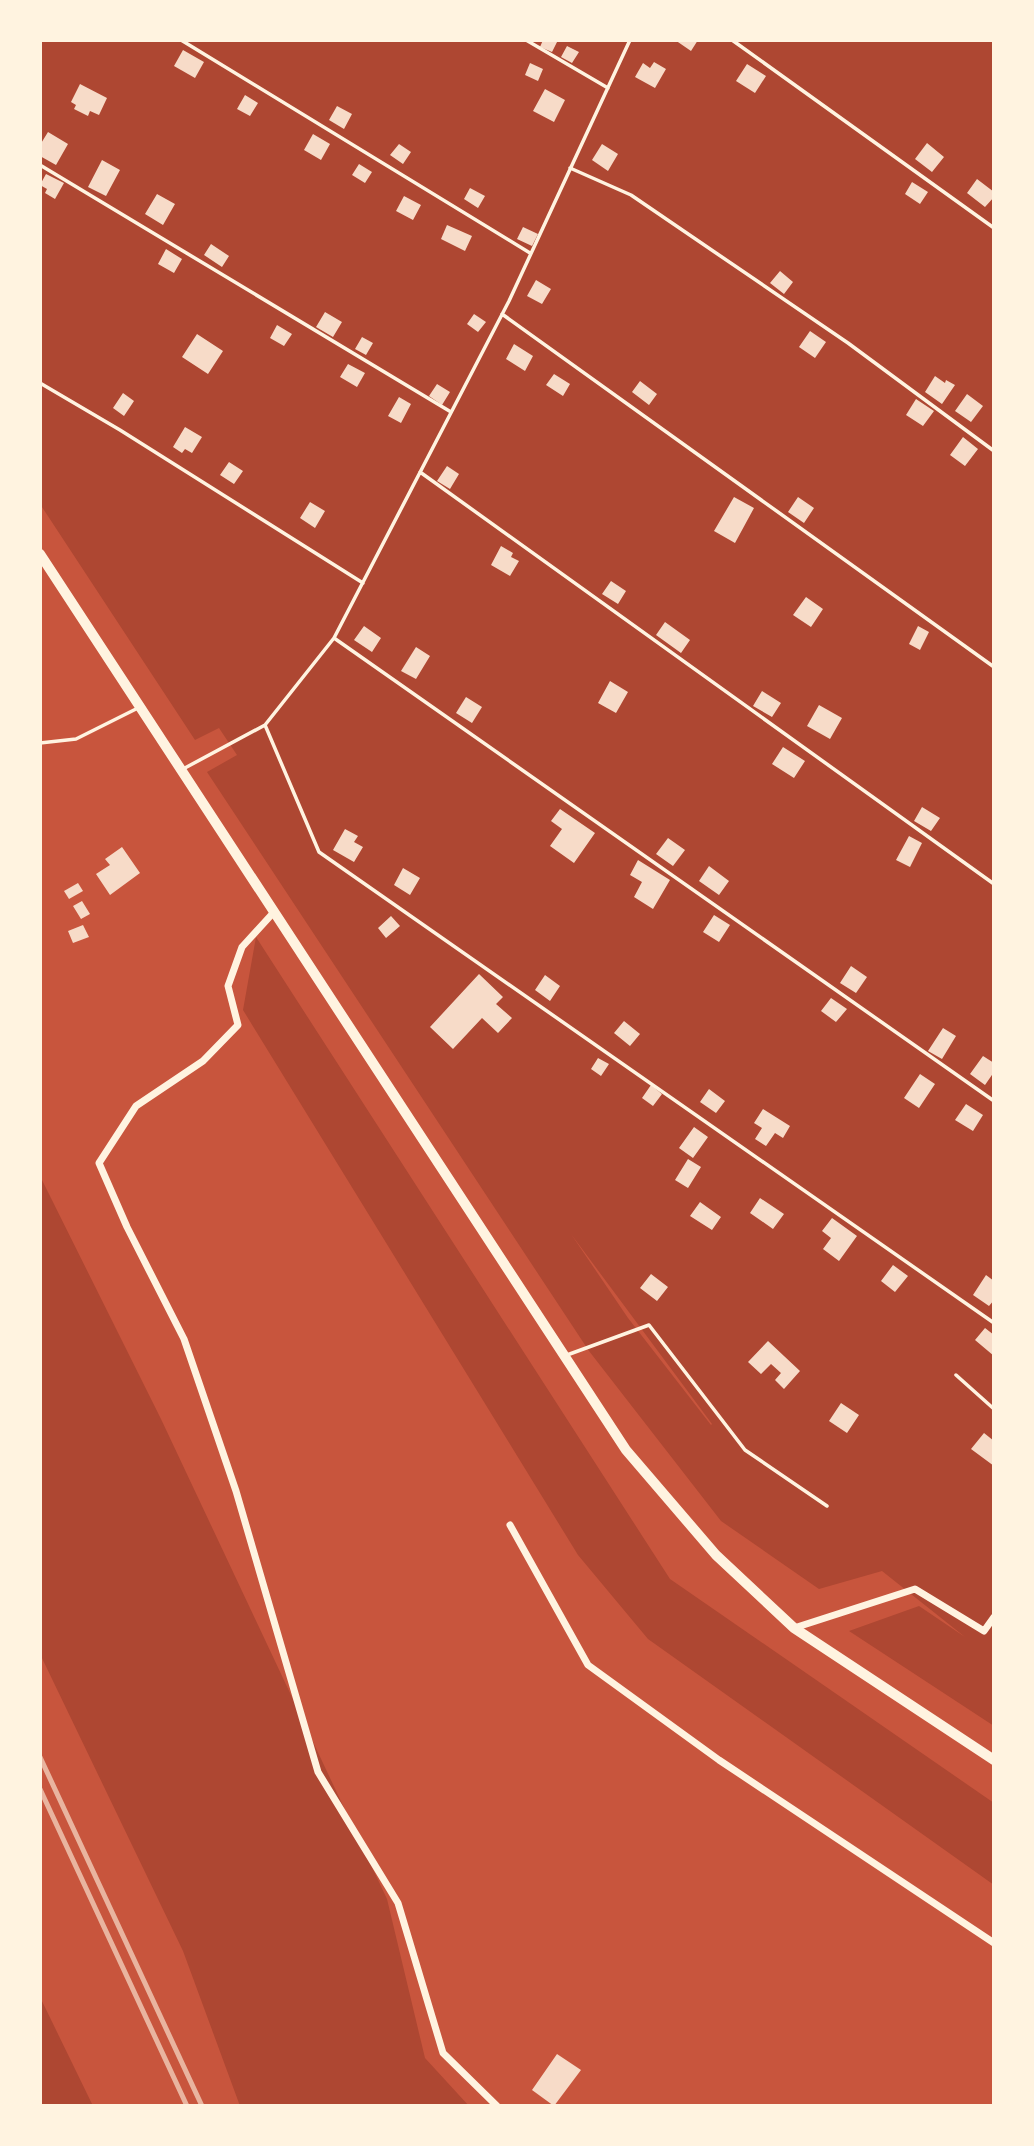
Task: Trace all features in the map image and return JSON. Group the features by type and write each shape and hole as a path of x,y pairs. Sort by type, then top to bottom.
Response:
{"main road":[{"path":"40,554 626,1450 716,1555 794,1628 994,1760"}],"street":[{"path":"274,912 242,947 228,986 238,1024 203,1061 136,1106 99,1163 127,1227 184,1339 236,1491 318,1772 398,1903 443,2053 497,2106"},
{"path":"510,1525 588,1665 719,1760 994,1943"},
{"path":"794,1628 915,1589 984,1631 994,1617"}],"lane":[{"path":"181,40 530,253"},
{"path":"526,40 608,88"},
{"path":"181,770 265,725 334,638 502,314 630,40"},
{"path":"732,40 994,228"},
{"path":"40,165 451,412"},
{"path":"570,168 631,195 848,344 994,451"},
{"path":"502,314 994,667"},
{"path":"40,383 120,430 363,584"},
{"path":"420,472 994,884"},
{"path":"334,638 994,1101"},
{"path":"40,743 76,740 140,707"},
{"path":"265,725 319,852 994,1323"},
{"path":"565,1356 649,1325 745,1450 827,1506"},
{"path":"956,1375 994,1409"}],"shaded area":[{"path":"40,40 994,40 994,1726 849,1631 919,1606 965,1637 882,1571 819,1589 721,1521 589,1351 207,772 237,755 219,728 195,740 40,504","holes":["571,1234 712,1424 628,1318"]},
{"path":"256,937 670,1579 994,1803 994,1885 648,1639 578,1555 243,1010"},
{"path":"40,1176 161,1419 387,1899 425,2058 469,2106 240,2106 183,1951 40,1654"},
{"path":"40,1997 93,2106 40,2106"}],"building":[{"path":"543,40 558,40 552,52 540,47"},
{"path":"675,40 698,40 691,51"},
{"path":"567,46 579,52 572,63 561,57"},
{"path":"183,50 204,62 195,78 174,66"},
{"path":"654,62 666,69 655,88 635,77 643,63 650,68"},
{"path":"530,63 543,69 538,81 525,75"},
{"path":"747,64 766,76 755,93 736,81"},
{"path":"80,84 107,98 99,115 90,111 88,116 74,109 76,105 71,102"},
{"path":"545,89 565,100 554,122 533,111"},
{"path":"245,95 258,103 250,116 237,109"},
{"path":"337,106 352,114 344,129 329,120"},
{"path":"48,132 68,144 56,165 40,156 40,145"},
{"path":"313,134 330,144 321,160 304,150"},
{"path":"927,143 944,157 932,172 915,159"},
{"path":"399,144 411,152 403,164 390,155"},
{"path":"602,144 618,154 608,171 592,160"},
{"path":"102,160 120,170 106,196 88,187"},
{"path":"359,164 372,172 365,183 352,175"},
{"path":"46,174 64,183 55,199 45,193 47,189 40,185"},
{"path":"977,179 994,192 994,197 985,207 967,193"},
{"path":"912,182 928,192 920,204 905,194"},
{"path":"470,188 485,196 478,208 464,199"},
{"path":"157,194 175,204 163,225 145,214"},
{"path":"404,196 421,205 413,220 396,211"},
{"path":"447,225 472,236 465,251 441,239"},
{"path":"523,227 538,234 532,246 517,239"},
{"path":"211,244 229,256 222,267 204,255"},
{"path":"166,249 182,259 174,273 158,264"},
{"path":"780,271 793,282 784,294 770,283"},
{"path":"536,280 551,289 542,304 527,296"},
{"path":"325,312 342,322 333,337 316,327"},
{"path":"474,314 486,322 478,332 467,324"},
{"path":"277,325 292,334 284,346 270,338"},
{"path":"810,331 826,342 815,358 799,347"},
{"path":"197,334 223,351 208,374 182,357"},
{"path":"362,337 373,343 366,355 355,349"},
{"path":"514,344 533,356 525,371 506,359"},
{"path":"348,364 365,373 357,387 340,377"},
{"path":"554,374 570,384 563,396 546,385"},
{"path":"935,376 945,383 946,380 955,385 942,404 925,392"},
{"path":"640,381 657,394 649,405 632,392"},
{"path":"437,384 450,392 442,405 429,396"},
{"path":"123,393 134,401 124,416 113,408"},
{"path":"967,394 983,406 971,422 955,411"},
{"path":"399,397 411,404 401,423 388,416"},
{"path":"916,399 934,411 923,426 906,415"},
{"path":"185,427 202,437 192,453 185,449 182,453 173,447"},
{"path":"963,437 978,449 965,466 950,455"},
{"path":"229,462 243,471 234,484 220,475"},
{"path":"447,466 459,474 450,489 437,481"},
{"path":"734,497 754,508 735,543 714,531"},
{"path":"798,497 814,508 804,523 788,512"},
{"path":"310,502 325,511 315,528 300,518"},
{"path":"501,546 513,553 511,557 519,561 510,576 491,565"},
{"path":"611,581 626,591 618,604 602,594"},
{"path":"806,597 823,609 811,627 793,615"},
{"path":"665,622 690,640 681,653 656,635"},
{"path":"364,626 381,638 372,652 354,640"},
{"path":"918,626 929,632 920,650 909,644"},
{"path":"416,647 430,656 416,679 401,671"},
{"path":"610,681 628,692 616,713 598,703"},
{"path":"762,691 781,703 772,717 753,706"},
{"path":"466,697 482,707 472,723 456,713"},
{"path":"819,705 842,718 830,739 807,726"},
{"path":"783,747 805,761 794,778 772,764"},
{"path":"922,807 940,818 931,831 914,821"},
{"path":"560,809 595,833 574,863 550,846 562,829 551,821"},
{"path":"345,829 358,836 354,842 363,847 354,862 333,850"},
{"path":"909,836 922,843 910,867 896,860"},
{"path":"668,838 685,850 673,866 656,854"},
{"path":"122,847 140,873 110,895 96,874 110,865 105,859"},
{"path":"638,860 670,880 653,909 634,897 642,882 630,875"},
{"path":"709,866 729,881 719,895 699,881"},
{"path":"403,868 420,878 410,895 394,885"},
{"path":"78,883 83,891 69,899 64,891"},
{"path":"82,901 90,914 81,919 73,906"},
{"path":"714,915 730,925 719,942 703,932"},
{"path":"391,916 400,926 386,938 378,928"},
{"path":"83,925 89,937 73,943 68,931"},
{"path":"851,966 867,977 856,993 840,983"},
{"path":"479,974 503,997 496,1004 512,1018 498,1033 482,1018 453,1049 430,1027"},
{"path":"545,975 560,986 550,1001 535,990"},
{"path":"831,998 847,1009 836,1022 821,1011"},
{"path":"624,1021 640,1034 630,1046 614,1033"},
{"path":"943,1028 956,1036 942,1059 928,1051"},
{"path":"983,1056 994,1063 994,1072 985,1085 970,1074"},
{"path":"598,1058 609,1064 601,1076 591,1069"},
{"path":"920,1074 935,1084 919,1108 904,1098"},
{"path":"651,1085 662,1094 653,1106 642,1098"},
{"path":"709,1089 725,1101 716,1113 700,1102"},
{"path":"966,1104 983,1115 973,1131 955,1120"},
{"path":"763,1109 790,1126 783,1138 775,1133 766,1146 755,1139 762,1128 754,1123"},
{"path":"694,1127 708,1137 693,1158 679,1148"},
{"path":"688,1159 701,1167 688,1188 675,1180"},
{"path":"760,1198 784,1214 773,1229 750,1213"},
{"path":"700,1202 721,1217 712,1230 690,1216"},
{"path":"832,1218 857,1236 839,1261 823,1249 831,1238 822,1231"},
{"path":"893,1265 908,1276 895,1292 881,1281"},
{"path":"651,1274 668,1287 657,1301 640,1288"},
{"path":"986,1275 994,1281 994,1300 989,1306 973,1295"},
{"path":"985,1328 994,1335 994,1356 975,1340"},
{"path":"768,1341 800,1371 784,1389 775,1380 781,1373 771,1364 761,1374 748,1362"},
{"path":"841,1403 859,1415 847,1433 829,1421"},
{"path":"984,1433 994,1441 994,1466 971,1449"},
{"path":"557,2054 581,2070 554,2106 532,2090"}],"railway":[{"path":"40,1757 202,2106"},
{"path":"40,1789 187,2106"}]}
